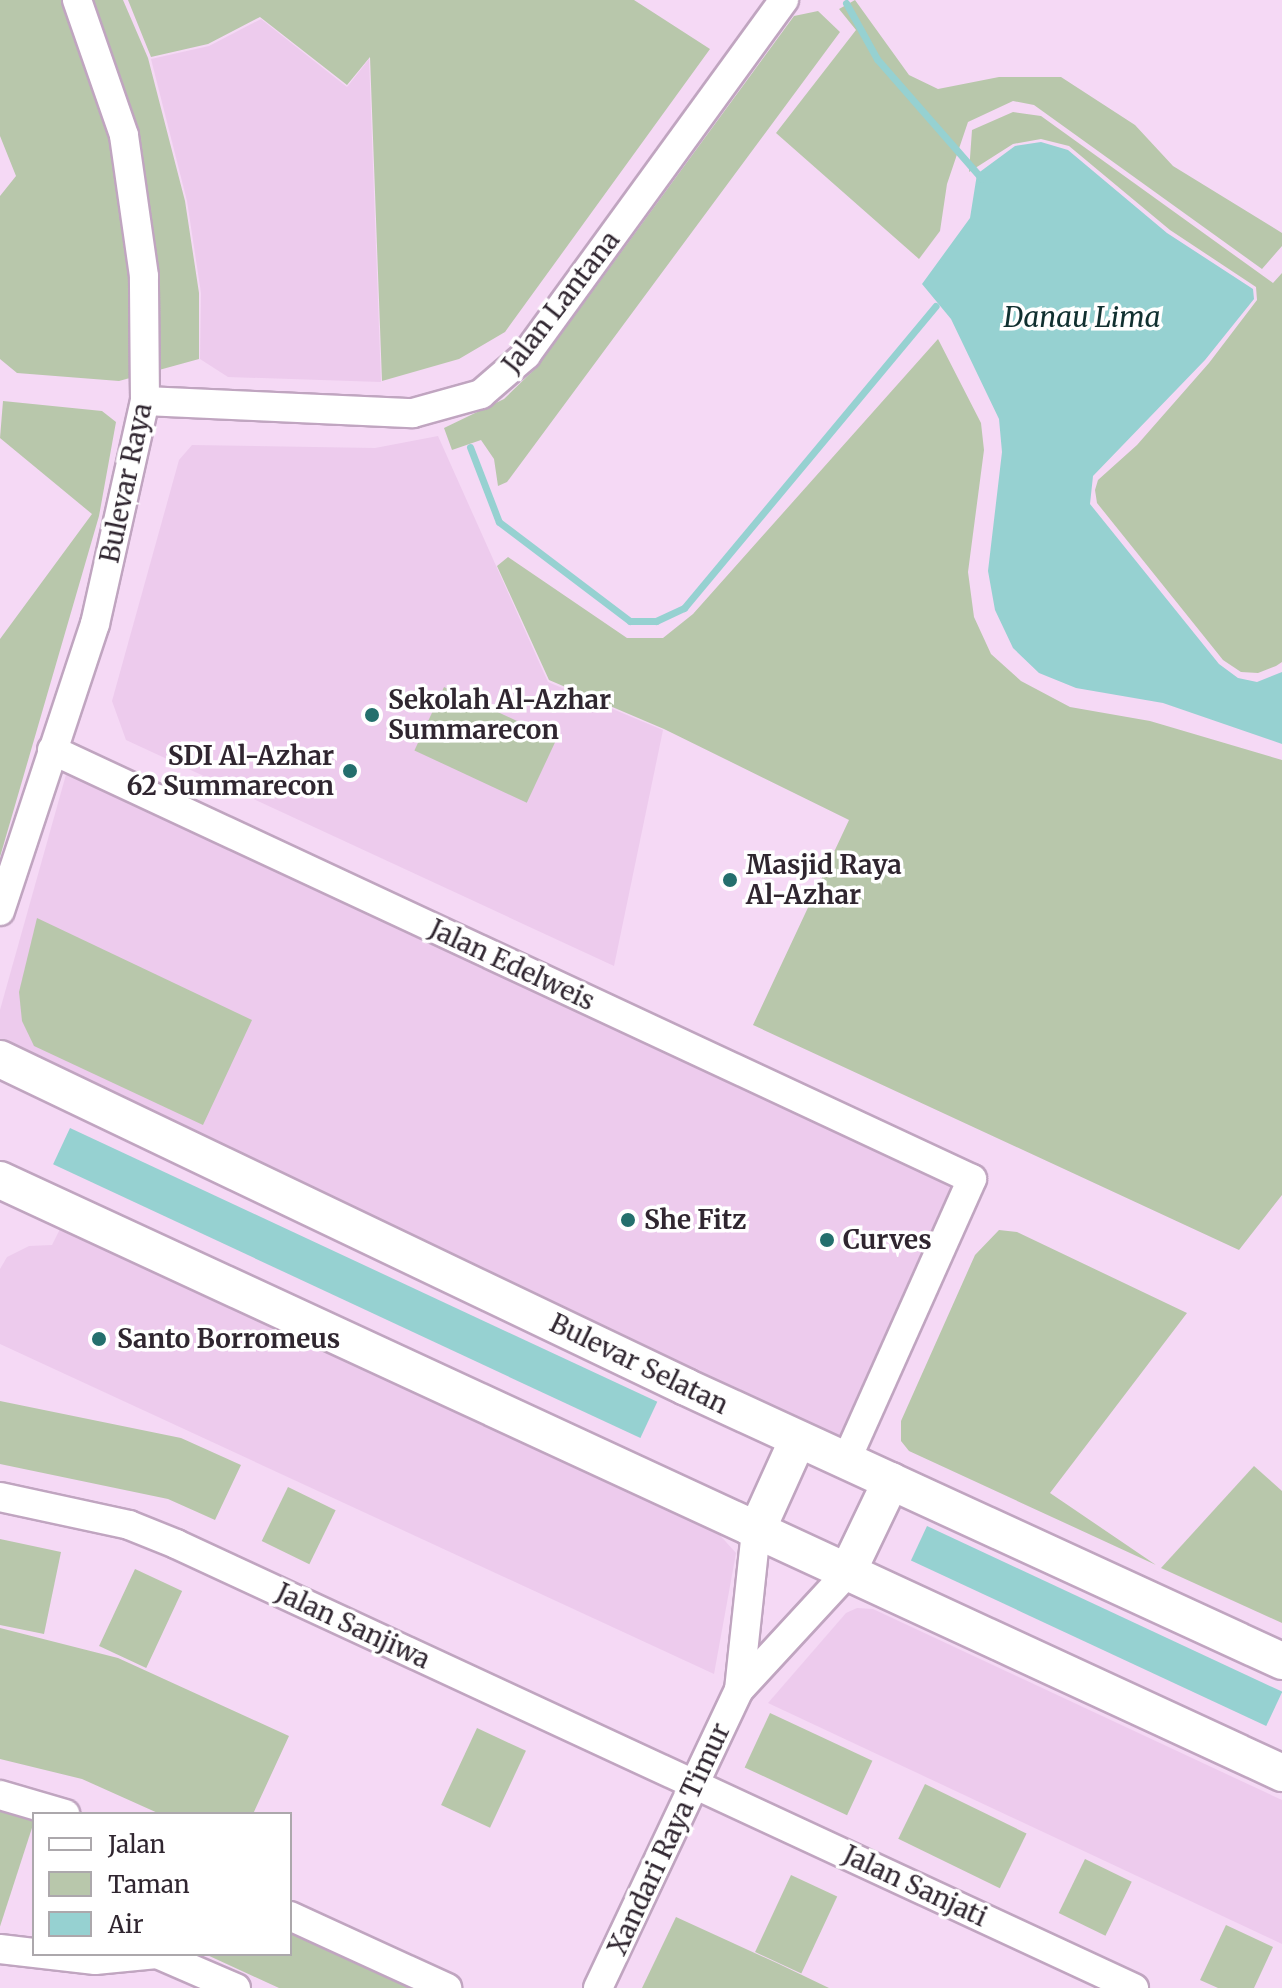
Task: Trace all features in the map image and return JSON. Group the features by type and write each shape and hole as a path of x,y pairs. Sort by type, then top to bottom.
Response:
{"main road":[{"name":"Bulevar Selatan","path":"0,1059 798,1439 1282,1661"},
{"path":"0,1180 1282,1773"},
{"path":"756,1532 798,1439"},
{"path":"847,1573 891,1481"}],"street":[{"name":"Bulevar Raya","path":"0,911 95,624 145,401 144,276 124,135 77,0"},
{"name":"Jalan Lantana","path":"145,401 413,413 481,394 526,355 783,2"},
{"name":"Jalan Edelweis","path":"52,750 972,1179 846,1461"},
{"name":"Jalan Sanjiwa","path":"0,1497 152,1535 696,1785"},
{"path":"739,1690 756,1532"},
{"path":"739,1690 847,1573"},
{"name":"Xandari Raya Timur","path":"598,1988 739,1690"},
{"name":"Jalan Sanjati","path":"696,1785 1134,1988"},
{"path":"0,1795 58,1812"},
{"path":"292,1917 447,1988"},
{"path":"0,1949 32,1953"},
{"path":"60,1956 95,1960 136,1956"},
{"path":"162,1956 236,1988"}],"shaded area":[{"path":"261,19 347,87 369,59 381,382 228,377 200,359 201,293 187,201 151,59 209,46"},
{"name":"Sekolah Al-Azhar Summarecon","path":"438,436 548,682 663,730 614,966 126,740 112,701 179,460 192,445 375,448"},
{"path":"67,771 959,1188 842,1451 0,1049 0,1010"},
{"path":"61,1227 717,1532 736,1553 714,1674 0,1344 0,1269 7,1257 29,1246 52,1245"},
{"path":"857,1608 873,1609 1282,1800 1282,1944 768,1703 846,1613"}],"green space":[{"path":"0,0 123,0 148,58 185,201 199,293 199,359 119,381 17,373 0,359 0,196 16,176 0,136"},
{"path":"128,0 634,0 710,49 505,332 459,359 382,381 370,57 347,85 260,17 208,44 151,57"},
{"path":"855,0 909,75 938,89 999,77 1061,77 1135,125 1173,166 1282,233 1282,246 1262,269 1034,105 1013,101 968,122 947,184 940,231 919,259 776,133 856,30 839,9"},
{"path":"818,11 840,32 507,482 498,486 494,459 481,440 452,450 444,428 504,399 537,367 794,16"},
{"path":"1013,112 1041,116 1273,283 1282,273 1282,662 1276,666 1258,673 1241,672 1223,660 1097,503 1095,490 1098,480 1137,445 1209,363 1257,300 1256,287 1170,230 1069,146 1041,139 1013,144 969,172 972,130"},
{"path":"938,339 981,423 984,450 968,572 974,617 991,654 1021,681 1070,707 1150,721 1282,760 1282,1195 1239,1250 753,1025 849,820 664,729 549,680 497,566 508,557 627,638 663,638 693,614"},
{"path":"3,401 102,411 116,422 99,516 0,857 0,639 92,514 0,438"},
{"path":"444,687 556,739 527,803 414,750"},
{"path":"37,918 252,1020 203,1125 34,1046 22,1021 19,992"},
{"path":"999,1230 1017,1232 1187,1313 1050,1493 1156,1565 909,1451 901,1441 901,1421 975,1255"},
{"path":"0,1401 181,1438 241,1465 215,1520 168,1499 0,1464"},
{"path":"1254,1466 1282,1491 1282,1623 1161,1568"},
{"path":"288,1487 336,1510 309,1564 262,1541"},
{"path":"0,1539 61,1552 44,1634 0,1625"},
{"path":"135,1569 182,1591 146,1668 99,1646"},
{"path":"0,1628 118,1658 289,1736 254,1812 156,1812 82,1779 0,1759"},
{"path":"770,1713 872,1761 847,1815 745,1767"},
{"path":"477,1728 526,1751 490,1828 441,1805"},
{"path":"925,1784 1027,1834 1000,1888 898,1839"},
{"path":"0,1810 32,1820 32,1828 0,1926"},
{"path":"1085,1859 1132,1882 1105,1936 1059,1913"},
{"path":"791,1875 837,1897 801,1974 755,1952"},
{"path":"676,1917 779,1964 829,1988 642,1988"},
{"path":"1226,1925 1273,1947 1254,1988 1218,1988 1200,1980"},
{"path":"292,1934 409,1988 279,1988 209,1956 292,1956"}],"water":[{"name":"Danau Lima","path":"1041,142 1068,150 1167,233 1253,289 1254,299 1205,360 1093,476 1090,504 1219,664 1238,678 1257,682 1282,672 1282,744 1163,703 1076,688 1039,673 1013,648 995,610 988,571 1002,452 999,419 951,319 922,284 970,218 977,174 1015,146"},
{"path":"70,1128 657,1402 640,1438 53,1164"},
{"path":"927,1526 1282,1692 1266,1726 911,1560"}],"waterway":[{"path":"846,3 877,59 982,179"},
{"path":"470,447 499,522 630,621 656,621 684,608 936,306"}],"place":[{"name":"Sekolah Al-Azhar Summarecon","path":"372,715"},
{"name":"SDI Al-Azhar 62 Summarecon","path":"350,771"},
{"name":"Masjid Raya Al-Azhar","path":"730,880"},
{"name":"She Fitz","path":"628,1220"},
{"name":"Curves","path":"827,1240"},
{"name":"Santo Borromeus","path":"99,1339"}]}
